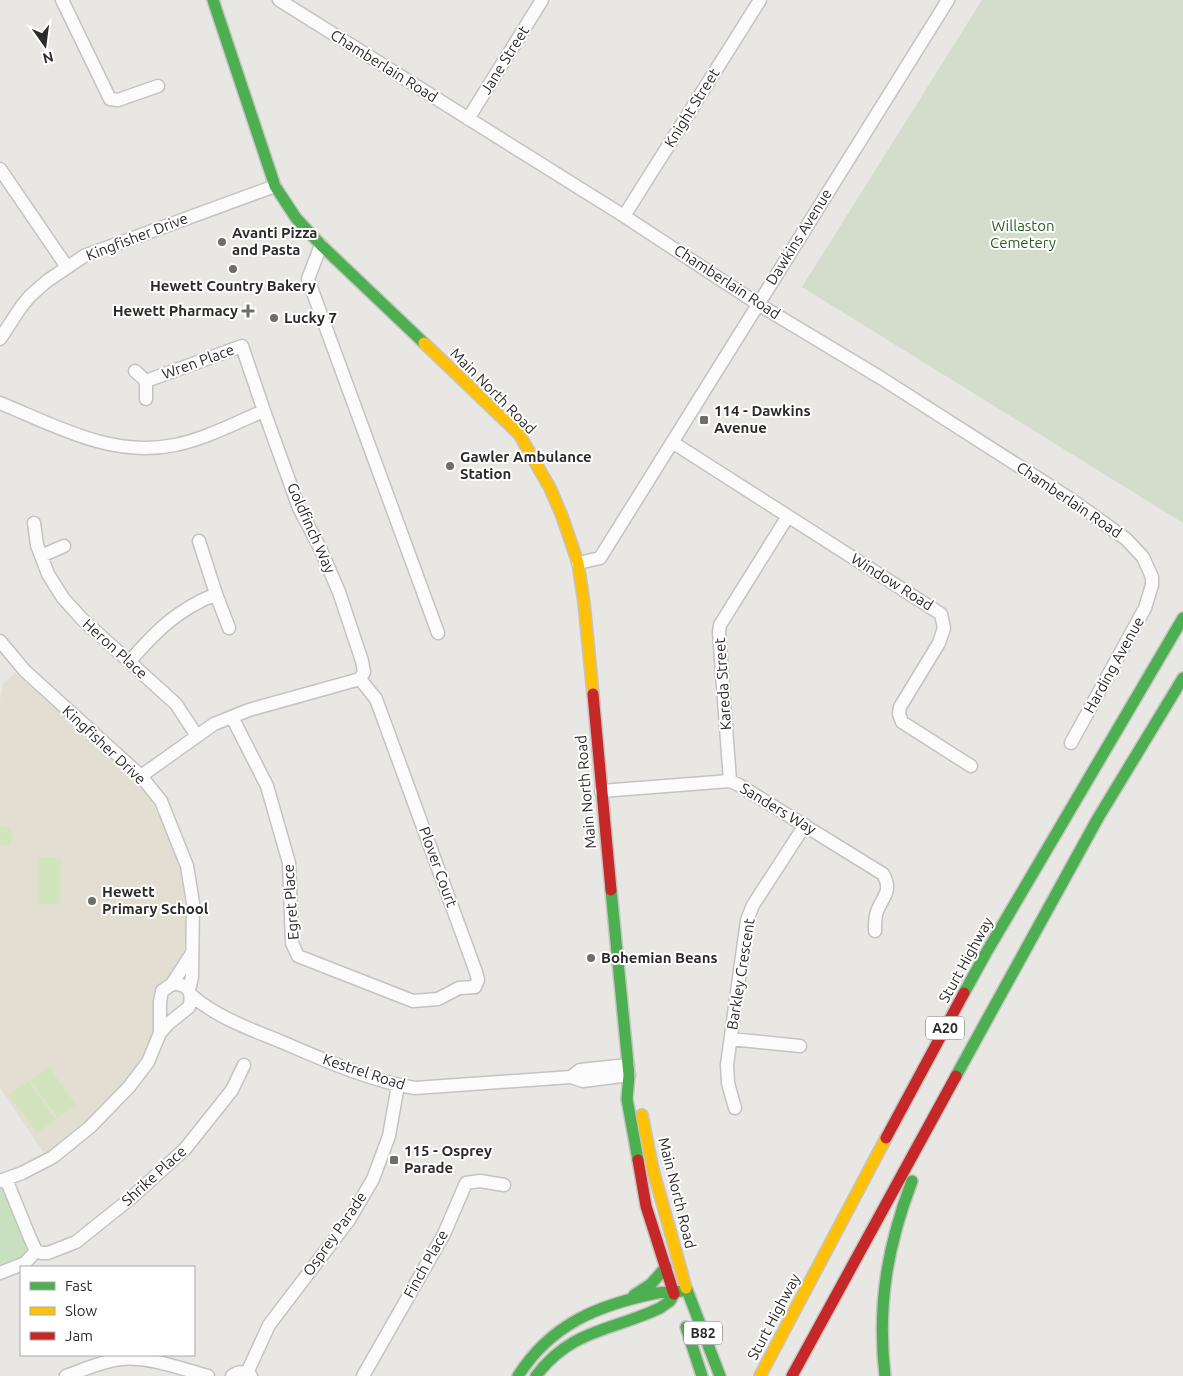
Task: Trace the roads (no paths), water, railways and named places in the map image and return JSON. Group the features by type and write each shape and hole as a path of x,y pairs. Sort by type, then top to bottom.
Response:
{"main road":[{"name":"Main North Road","path":"213,0 275,186 296,218 320,245 519,434 550,488 562,516 578,563 584,603 628,1070 627,1099 646,1206 674,1294"},
{"name":"Sturt Highway","path":"760,1376 986,953 1183,618"},
{"name":"A20","path":"792,1376 1089,834 1183,678"},
{"name":"Main North Road","path":"628,1070 640,1102 653,1170 687,1290"},
{"path":"885,1376 882,1358 881,1311 888,1253 901,1207 954,1079"},
{"path":"618,1304 643,1290 666,1267"},
{"path":"518,1376 529,1357 537,1348 560,1329 580,1318 653,1294 669,1292 674,1294 687,1290"},
{"name":"B82","path":"687,1290 720,1376"},
{"path":"536,1376 550,1359 570,1342 653,1312 668,1304 674,1294"},
{"name":"B82","path":"674,1294 702,1376"},
{"path":"653,1312 670,1321 687,1344 702,1376"}],"street":[{"path":"62,0 110,99 118,100 158,86"},
{"name":"Chamberlain Road","path":"279,0 624,216 758,304 1072,500 1126,538 1143,557 1152,577 1152,585"},
{"name":"Jane Street","path":"468,119 542,0"},
{"name":"Knight Street","path":"624,216 760,0"},
{"name":"Dawkins Avenue","path":"578,563 600,558 948,0"},
{"path":"0,169 67,267"},
{"name":"Kingfisher Drive","path":"0,339 30,296 47,281 84,256 275,186"},
{"path":"320,245 308,279 438,632"},
{"name":"Wren Place","path":"146,381 242,346 264,411"},
{"name":"Wren Place","path":"135,371 146,381 146,399"},
{"path":"0,403 75,435 100,443 130,448 176,445 210,434 264,411"},
{"name":"Goldfinch Way","path":"264,411 299,508 320,548 339,592 362,661 364,672 360,679"},
{"name":"Window Road","path":"672,442 941,614 944,628 939,643 900,707 900,714 902,722 971,766"},
{"name":"Kareda Street","path":"730,781 720,625 788,516"},
{"name":"Heron Place","path":"34,523 37,545 41,556 48,574 63,598 82,619 176,704 197,736"},
{"path":"199,541 229,628"},
{"path":"41,556 64,546"},
{"name":"Harding Avenue","path":"1071,743 1145,608 1152,585"},
{"path":"130,661 154,633 176,615 216,594"},
{"name":"Kingfisher Drive","path":"0,641 36,682 141,776 161,801 188,867 193,903 190,992"},
{"path":"141,776 214,724 249,710 360,679"},
{"name":"Plover Court","path":"360,679 376,699 478,980 475,987 458,988 438,999 413,1001 401,997"},
{"name":"Egret Place","path":"232,717 267,786 289,863 292,944 298,956 401,997"},
{"name":"Sanders Way","path":"601,791 730,781 739,785 883,874 887,882 887,892 876,914 875,931"},
{"name":"Barkley Crescent","path":"735,1108 728,1083 727,1065 747,920 753,905 804,825"},
{"path":"160,1034 162,991 172,984 192,953"},
{"path":"0,1273 25,1263 36,1251 3,1180 24,1172 52,1157 90,1127 129,1087 148,1062 160,1034 189,1007 190,992 179,984 172,984"},
{"name":"Kestrel Road","path":"190,992 206,1008 224,1018 326,1060 398,1085 415,1088 571,1077 582,1081 628,1070"},
{"path":"160,1002 167,1012 182,1013"},
{"name":"Kestrel Road","path":"182,1013 224,1018"},
{"path":"731,1039 800,1046"},
{"name":"Shrike Place","path":"36,1251 48,1253 76,1242 138,1192 185,1149 232,1090 244,1065"},
{"name":"Osprey Parade","path":"249,1374 269,1325 349,1220 373,1178 389,1136 398,1085"},
{"name":"Finch Place","path":"363,1376 444,1234 466,1183 480,1181 504,1185"},
{"path":"66,1376 123,1359 149,1361 208,1376"},
{"path":"232,1376 239,1372 249,1374"}],"place":[{"name":"Avanti Pizza and Pasta","path":"222,242"},
{"name":"Hewett Country Bakery","path":"233,269"},
{"name":"Hewett Pharmacy","path":"248,311"},
{"name":"Lucky 7","path":"274,318"},
{"name":"114 - Dawkins Avenue","path":"704,420"},
{"name":"Gawler Ambulance Station","path":"450,466"},
{"name":"Hewett Primary School","path":"92,901"},
{"name":"Bohemian Beans","path":"591,958"},
{"name":"115 - Osprey Parade","path":"394,1160"}],"park label":[{"name":"Willaston Cemetery","path":"1023,234"}]}
